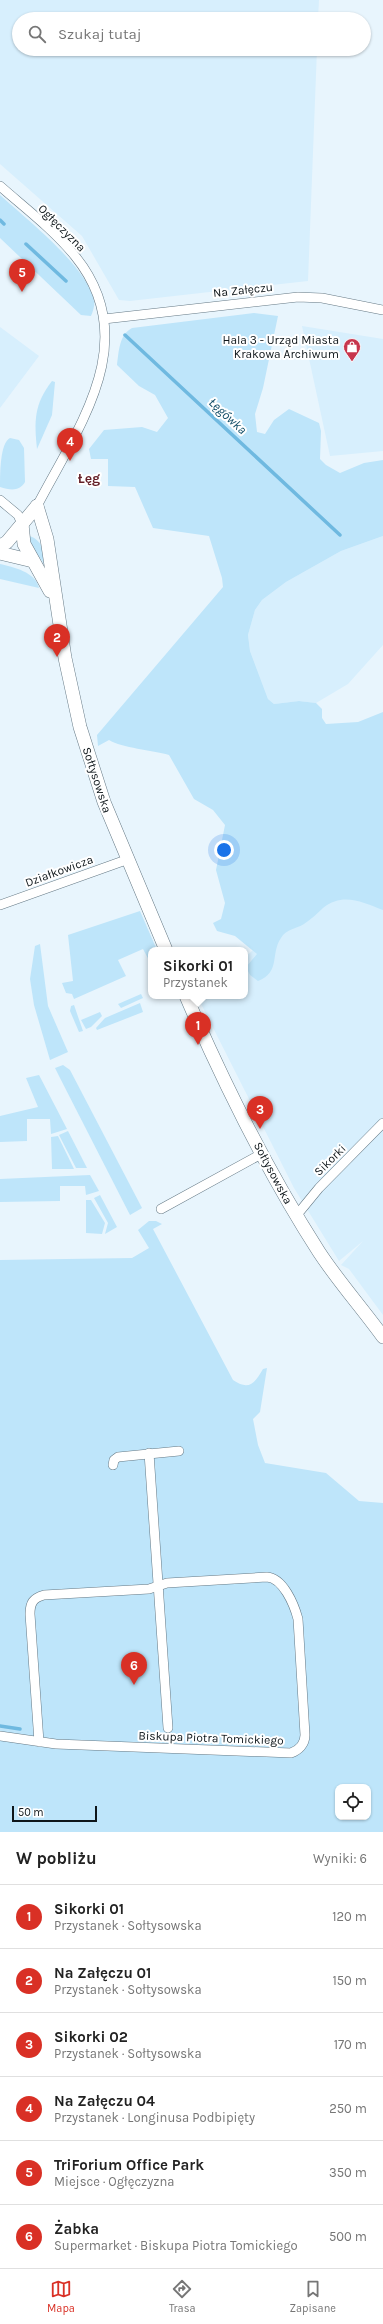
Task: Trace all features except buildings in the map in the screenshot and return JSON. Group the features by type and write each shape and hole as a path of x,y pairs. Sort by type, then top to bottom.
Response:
{"street":[{"name":"Ogłęczyzna","path":"0,186 76,257 92,283 104,319 104,355 94,397 37,506"},
{"name":"Na Załęczu","path":"104,319 298,296 322,298 383,310"},
{"path":"0,500 18,515 22,524"},
{"path":"0,546 7,542 37,506"},
{"name":"Sołtysowska","path":"37,506 47,539 55,603 68,675 80,727 104,802 126,860 165,947"},
{"name":"Sołtysowska","path":"22,524 23,541 33,561 43,576 55,603"},
{"path":"0,553 33,561"},
{"name":"Działkowicza","path":"0,904 126,860"},
{"name":"Sołtysowska","path":"187,999 219,1071 296,1216 320,1253 383,1336"},
{"name":"Sikorki","path":"296,1216 319,1188 383,1123"},
{"path":"161,1209 262,1153"},
{"path":"113,1465 114,1460 118,1457 179,1451"},
{"name":"Biskupa Piotra Tomickiego","path":"149,1454 168,1728"},
{"name":"Biskupa Piotra Tomickiego","path":"0,1736 39,1742 293,1752 301,1747 306,1735 298,1619 294,1608 279,1581 267,1577 167,1583 149,1589 44,1595 32,1601 30,1614 39,1742"}],"shaded area":[{"path":"0,0 319,0 318,12 12,12 12,56 317,56 308,281 130,301 119,300 82,236 0,164"},
{"path":"0,195 54,244 80,273 89,287 94,301 91,316 81,315 0,238"},
{"path":"254,313 278,316 263,388 255,414 257,432 265,434 274,420 289,409 319,423 321,431 320,459 326,465 340,473 364,463 383,460 383,536 341,551 286,582 262,600 255,610 248,635 250,651 268,699 274,704 299,701 316,703 322,709 322,718 326,724 358,722 383,712 383,910 353,900 345,899 330,903 304,924 288,931 283,935 278,944 270,973 258,981 250,975 248,971 248,965 257,954 235,936 217,931 213,923 221,919 225,903 216,870 225,825 213,810 194,799 169,755 121,745 109,740 98,746 97,735 223,587 222,578 209,536 153,528 135,487 108,486 108,459 91,459 89,449 104,430 142,427 157,432 168,418 155,395 139,386 117,365 122,339 124,335 132,328"},
{"path":"302,326 383,339 383,451 330,456"},
{"path":"0,327 39,356 0,408"},
{"path":"52,381 55,382 52,415 37,449 37,413 42,397"},
{"path":"10,438 19,440 24,448 25,482 17,489 0,487 2,452 4,446"},
{"path":"29,536 37,540 42,547 45,565 30,544"},
{"path":"383,536 383,645 348,684 316,703 299,701 274,704 268,699 250,651 248,635 255,610 262,600 286,582 341,551"},
{"path":"0,564 29,574 37,582 39,588 0,579"},
{"path":"383,838 383,1315 349,1269 341,1265 363,1241 339,1261 294,1188 199,999 248,999 248,954"},
{"path":"140,911 156,947 148,947 148,958 143,949 118,960 126,976 74,999 72,994 66,993 62,983 73,981 68,935"},
{"path":"40,944 48,1006 68,1052 50,1060 34,1005 30,979 35,946"},
{"path":"141,994 143,998 121,1008 118,1004"},
{"path":"140,1003 143,1012 97,1030 96,1028 105,1018"},
{"path":"74,1005 83,1031 79,1032 70,1011 71,1006"},
{"path":"100,1012 102,1016 91,1027 86,1029 81,1020"},
{"path":"63,1065 70,1070 142,1208 130,1215 55,1068"},
{"path":"39,1075 67,1129 51,1134 50,1119 27,1119 27,1141 0,1142 0,1116 38,1107 26,1078"},
{"path":"68,1131 87,1168 76,1168 59,1135"},
{"path":"58,1136 74,1169 52,1169 51,1137"},
{"path":"90,1175 99,1191 86,1195 85,1186 60,1186 60,1201 0,1202 0,1179"},
{"path":"100,1195 117,1227 105,1234 108,1223 94,1198"},
{"path":"86,1200 91,1200 105,1223 102,1234 86,1233"},
{"path":"149,1221 156,1221 162,1224 153,1229 233,1380 243,1385 251,1384 263,1369 267,1368 260,1412 253,1419 258,1445 265,1463 326,1473 359,1501 383,1503 383,1832 0,1832 0,1260 132,1258 149,1248 138,1230"}],"waterway":[{"name":"Łęgówka","path":"0,220 4,224"},
{"name":"Łęgówka","path":"26,244 66,281"},
{"name":"Łęgówka","path":"125,335 340,535"},
{"path":"0,1726 20,1729"}],"place":[{"name":"TriForium Office Park","path":"22,292"},
{"name":"Hala 3 - Urząd Miasta Krakowa Archiwum","path":"352,362"},
{"name":"Na Załęczu 04","path":"70,461"},
{"name":"Na Załęczu 01","path":"57,657"},
{"name":"Sikorki 01","path":"198,1045"},
{"name":"Sikorki 02","path":"260,1129"},
{"name":"Żabka","path":"134,1685"}],"district":[{"name":"Łęg","path":"89,478"}]}
